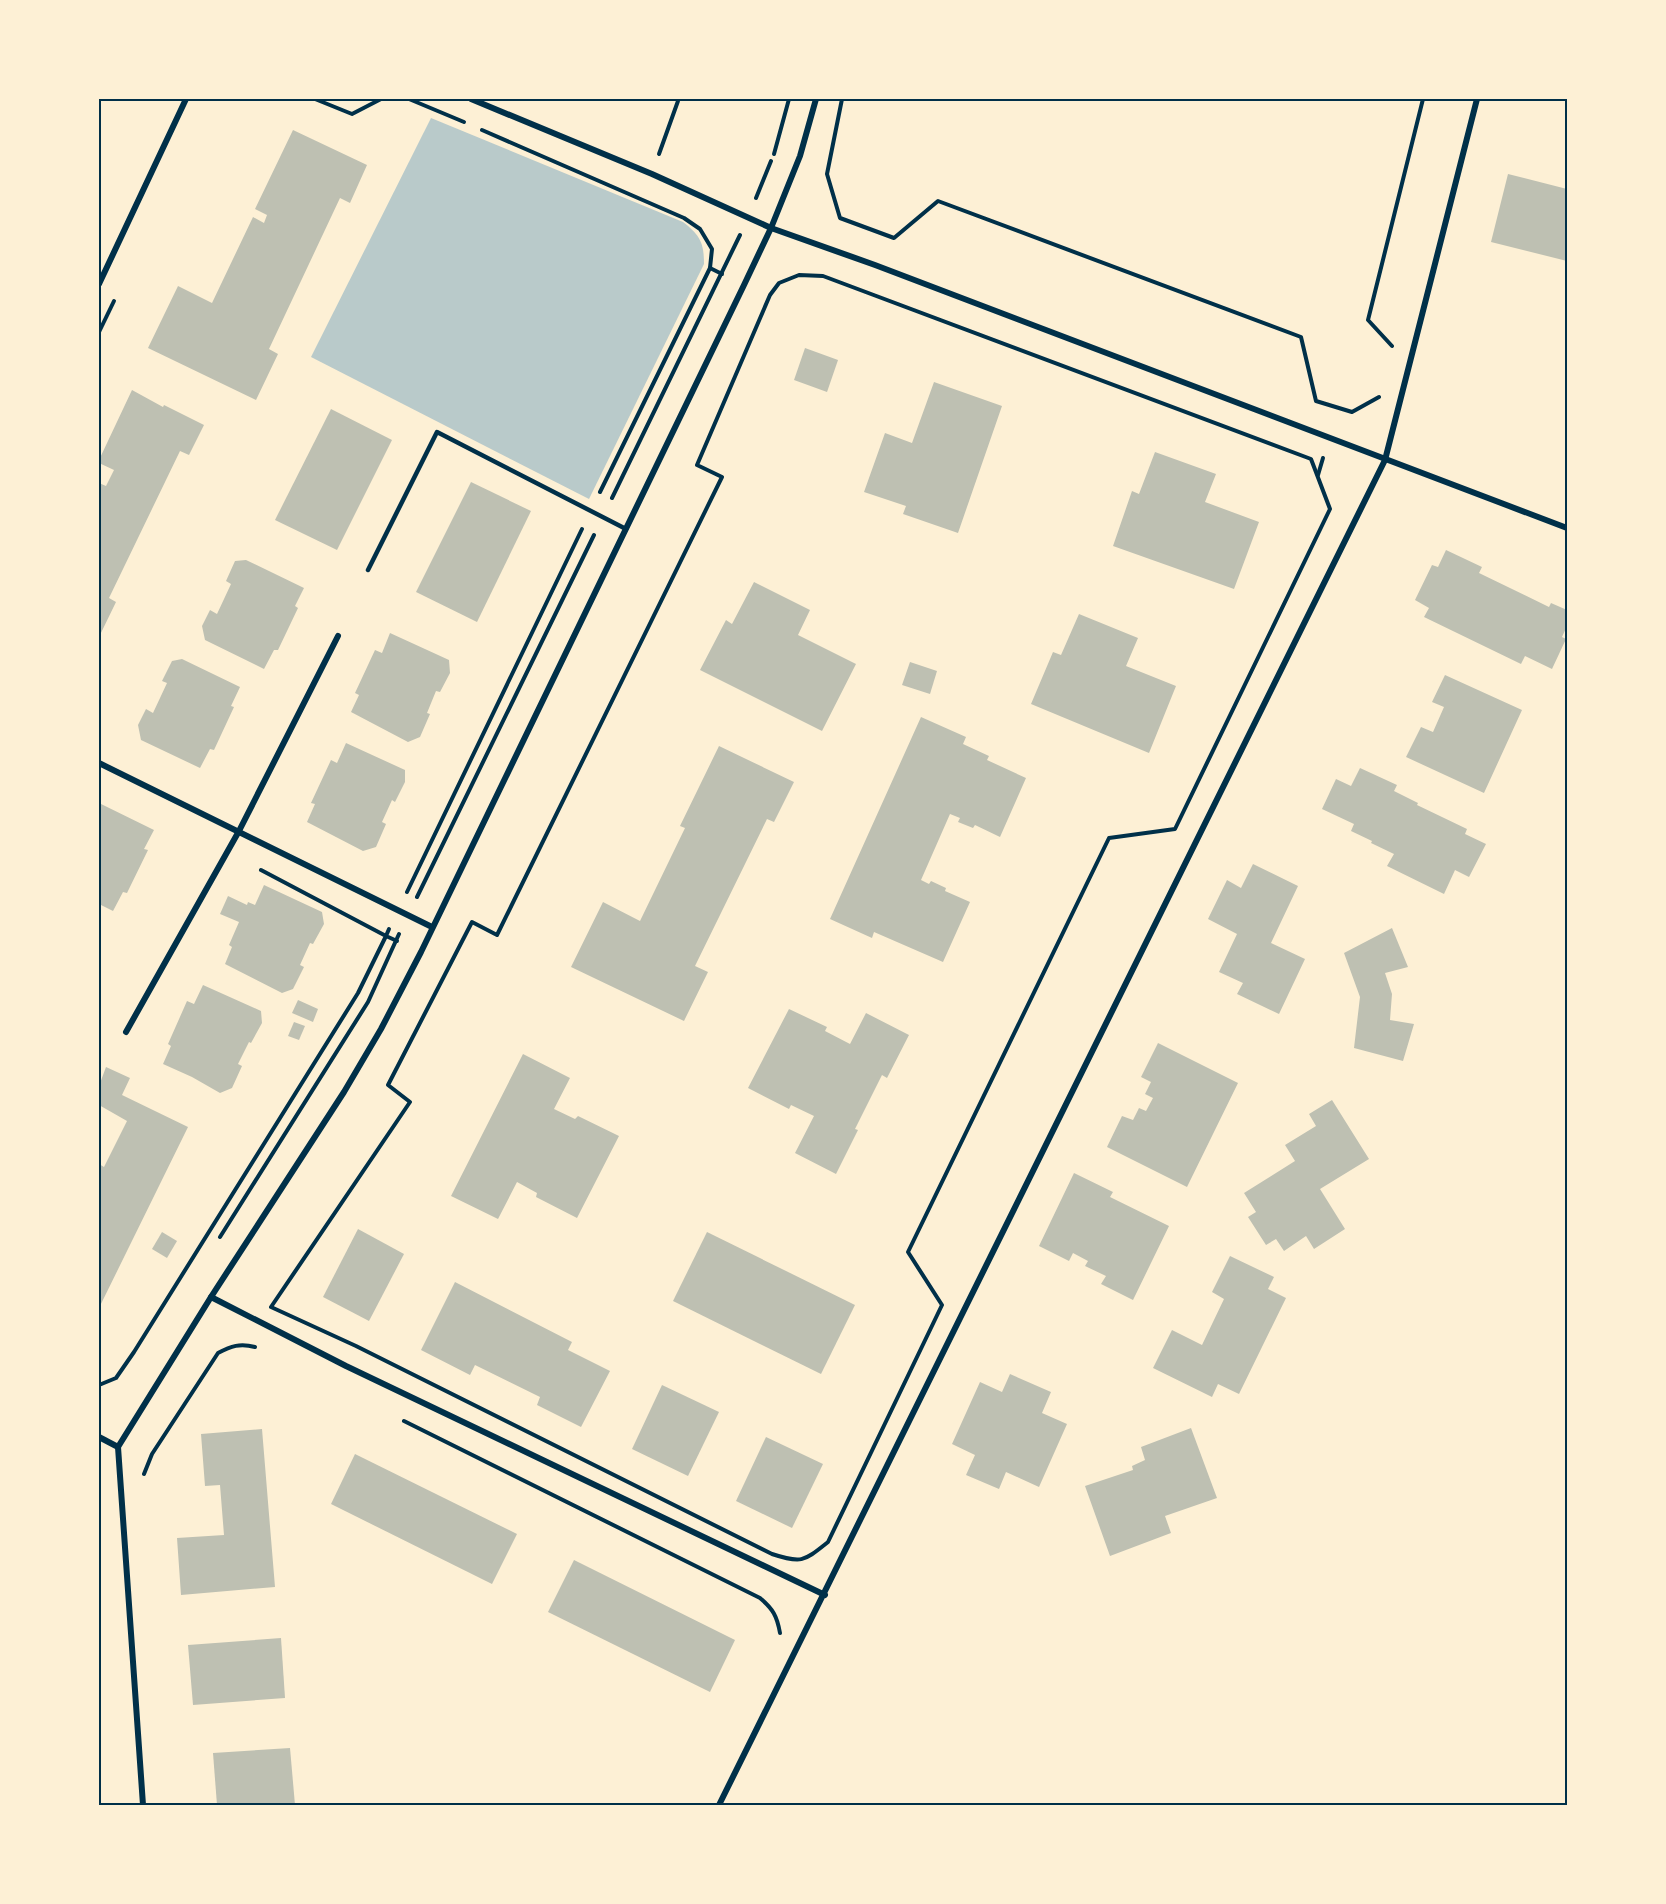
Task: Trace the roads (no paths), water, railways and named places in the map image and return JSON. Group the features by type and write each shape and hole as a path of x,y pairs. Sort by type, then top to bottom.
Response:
{"street":[{"path":"99,284 186,99"},
{"path":"471,99 652,174 771,228 875,264 1567,528"},
{"path":"143,1805 117,1447 344,1092 381,1029 626,530 771,228 800,156 816,99"},
{"path":"719,1805 825,1595 1385,460 1477,99"},
{"path":"126,1032 239,831 338,636"},
{"path":"99,763 432,927"},
{"path":"211,1297 346,1366 825,1595"},
{"path":"99,1437 117,1447"}],"lane":[{"path":"369,570 437,432 626,530"}]}
